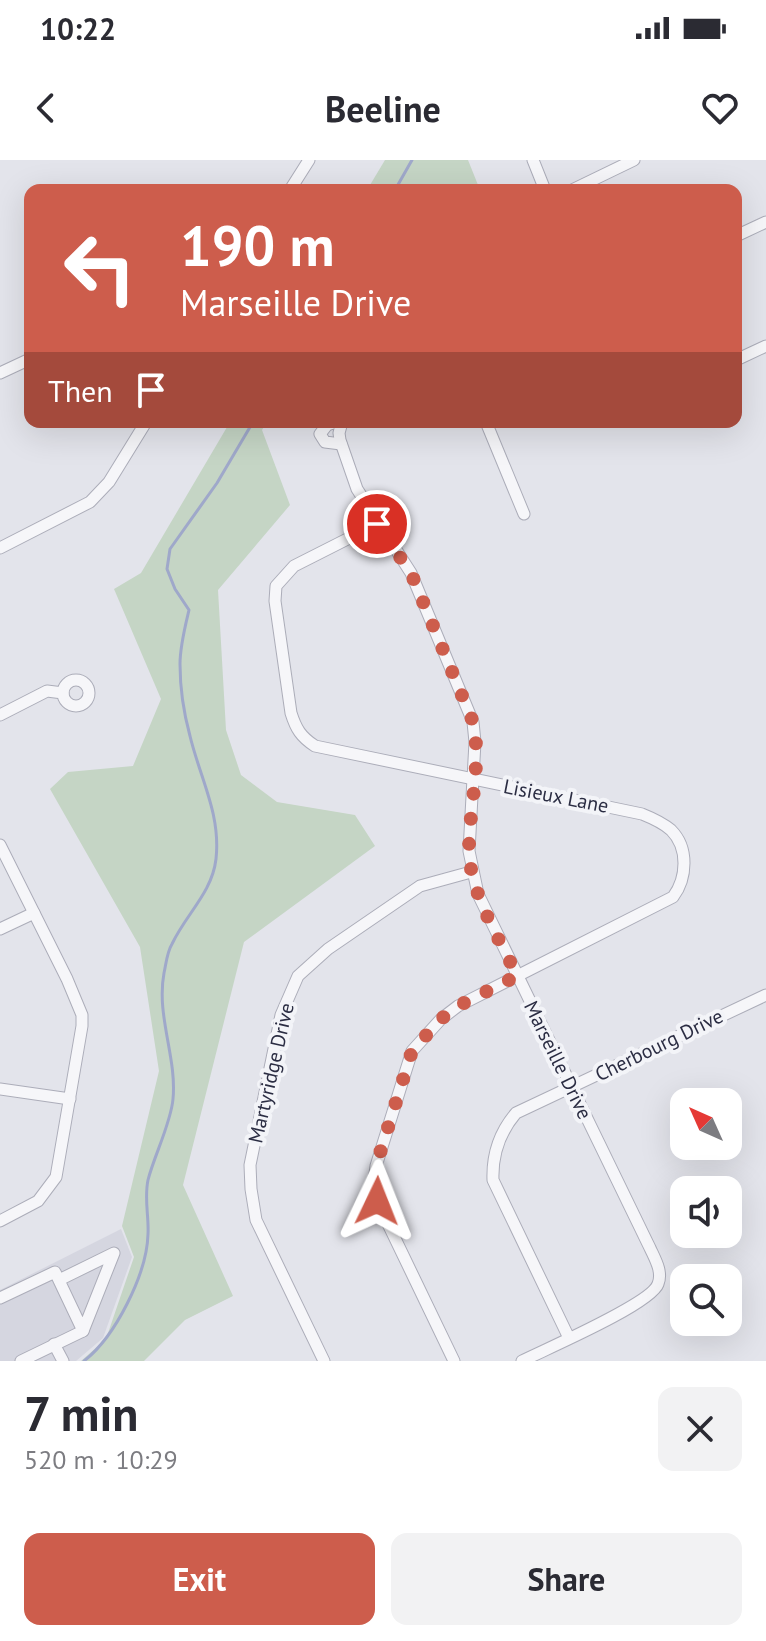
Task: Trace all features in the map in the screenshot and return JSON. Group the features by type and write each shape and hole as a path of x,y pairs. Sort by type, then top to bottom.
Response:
{"street":[{"path":"294,184 309,160"},
{"path":"533,160 543,184"},
{"path":"584,184 634,160"},
{"path":"742,233 766,222"},
{"path":"742,357 766,346"},
{"path":"0,373 24,362"},
{"path":"0,548 90,502 109,482 142,428"},
{"name":"Marseille Drive","path":"340,428 357,489 411,573 473,722 474,780 469,851 478,894 656,1261 659,1283 644,1300 569,1338"},
{"path":"488,428 524,514"},
{"name":"Lisieux Lane","path":"377,524 294,566 276,586 275,601 291,713 295,727 303,738 315,746 642,814 671,830 679,841 684,871 682,886 673,897 517,976"},
{"path":"0,715 47,691 63,693"},
{"path":"0,845 82,1015 59,1165 50,1187 38,1201 0,1221"},
{"name":"Martyridge Drive","path":"324,1361 256,1220 252,1201 250,1165 281,1015 298,976 328,949 420,886 471,872"},
{"path":"0,929 34,913"},
{"path":"454,1361 377,1201 376,1166 412,1051 441,1019 458,1006 517,976"},
{"name":"Cherbourg Drive","path":"569,1338 493,1180 493,1162 503,1129 516,1113 766,995"},
{"path":"0,1089 70,1099"},
{"path":"0,1298 114,1253 83,1331 21,1361"},
{"path":"57,1276 83,1331"},
{"path":"522,1361 569,1338"},
{"path":"54,1344 63,1361"}],"shaded area":[{"path":"121,1229 132,1257 103,1338 76,1361 0,1361 0,1290"}],"green space":[{"path":"385,160 468,160 478,184 371,184"},
{"path":"226,428 263,428 290,505 218,590 226,730 241,775 277,802 355,815 375,846 244,942 183,1185 233,1296 185,1320 144,1361 81,1361 106,1339 134,1257 122,1226 159,1071 140,947 50,789 68,772 133,766 161,699 114,589 141,573"}],"waterway":[{"path":"398,184 412,160"},
{"path":"84,1361 118,1321 142,1267 148,1234 148,1180 173,1099 172,1068 164,1021 164,973 170,947 204,893 216,859 213,811 190,736 182,691 181,650 189,610 175,589 167,569 170,549 217,483 249,428"}],"route":[{"path":"377,524 411,573 473,722 471,872 478,894 517,976 458,1006 441,1019 412,1051 376,1166 374,1181 377,1201"}]}
